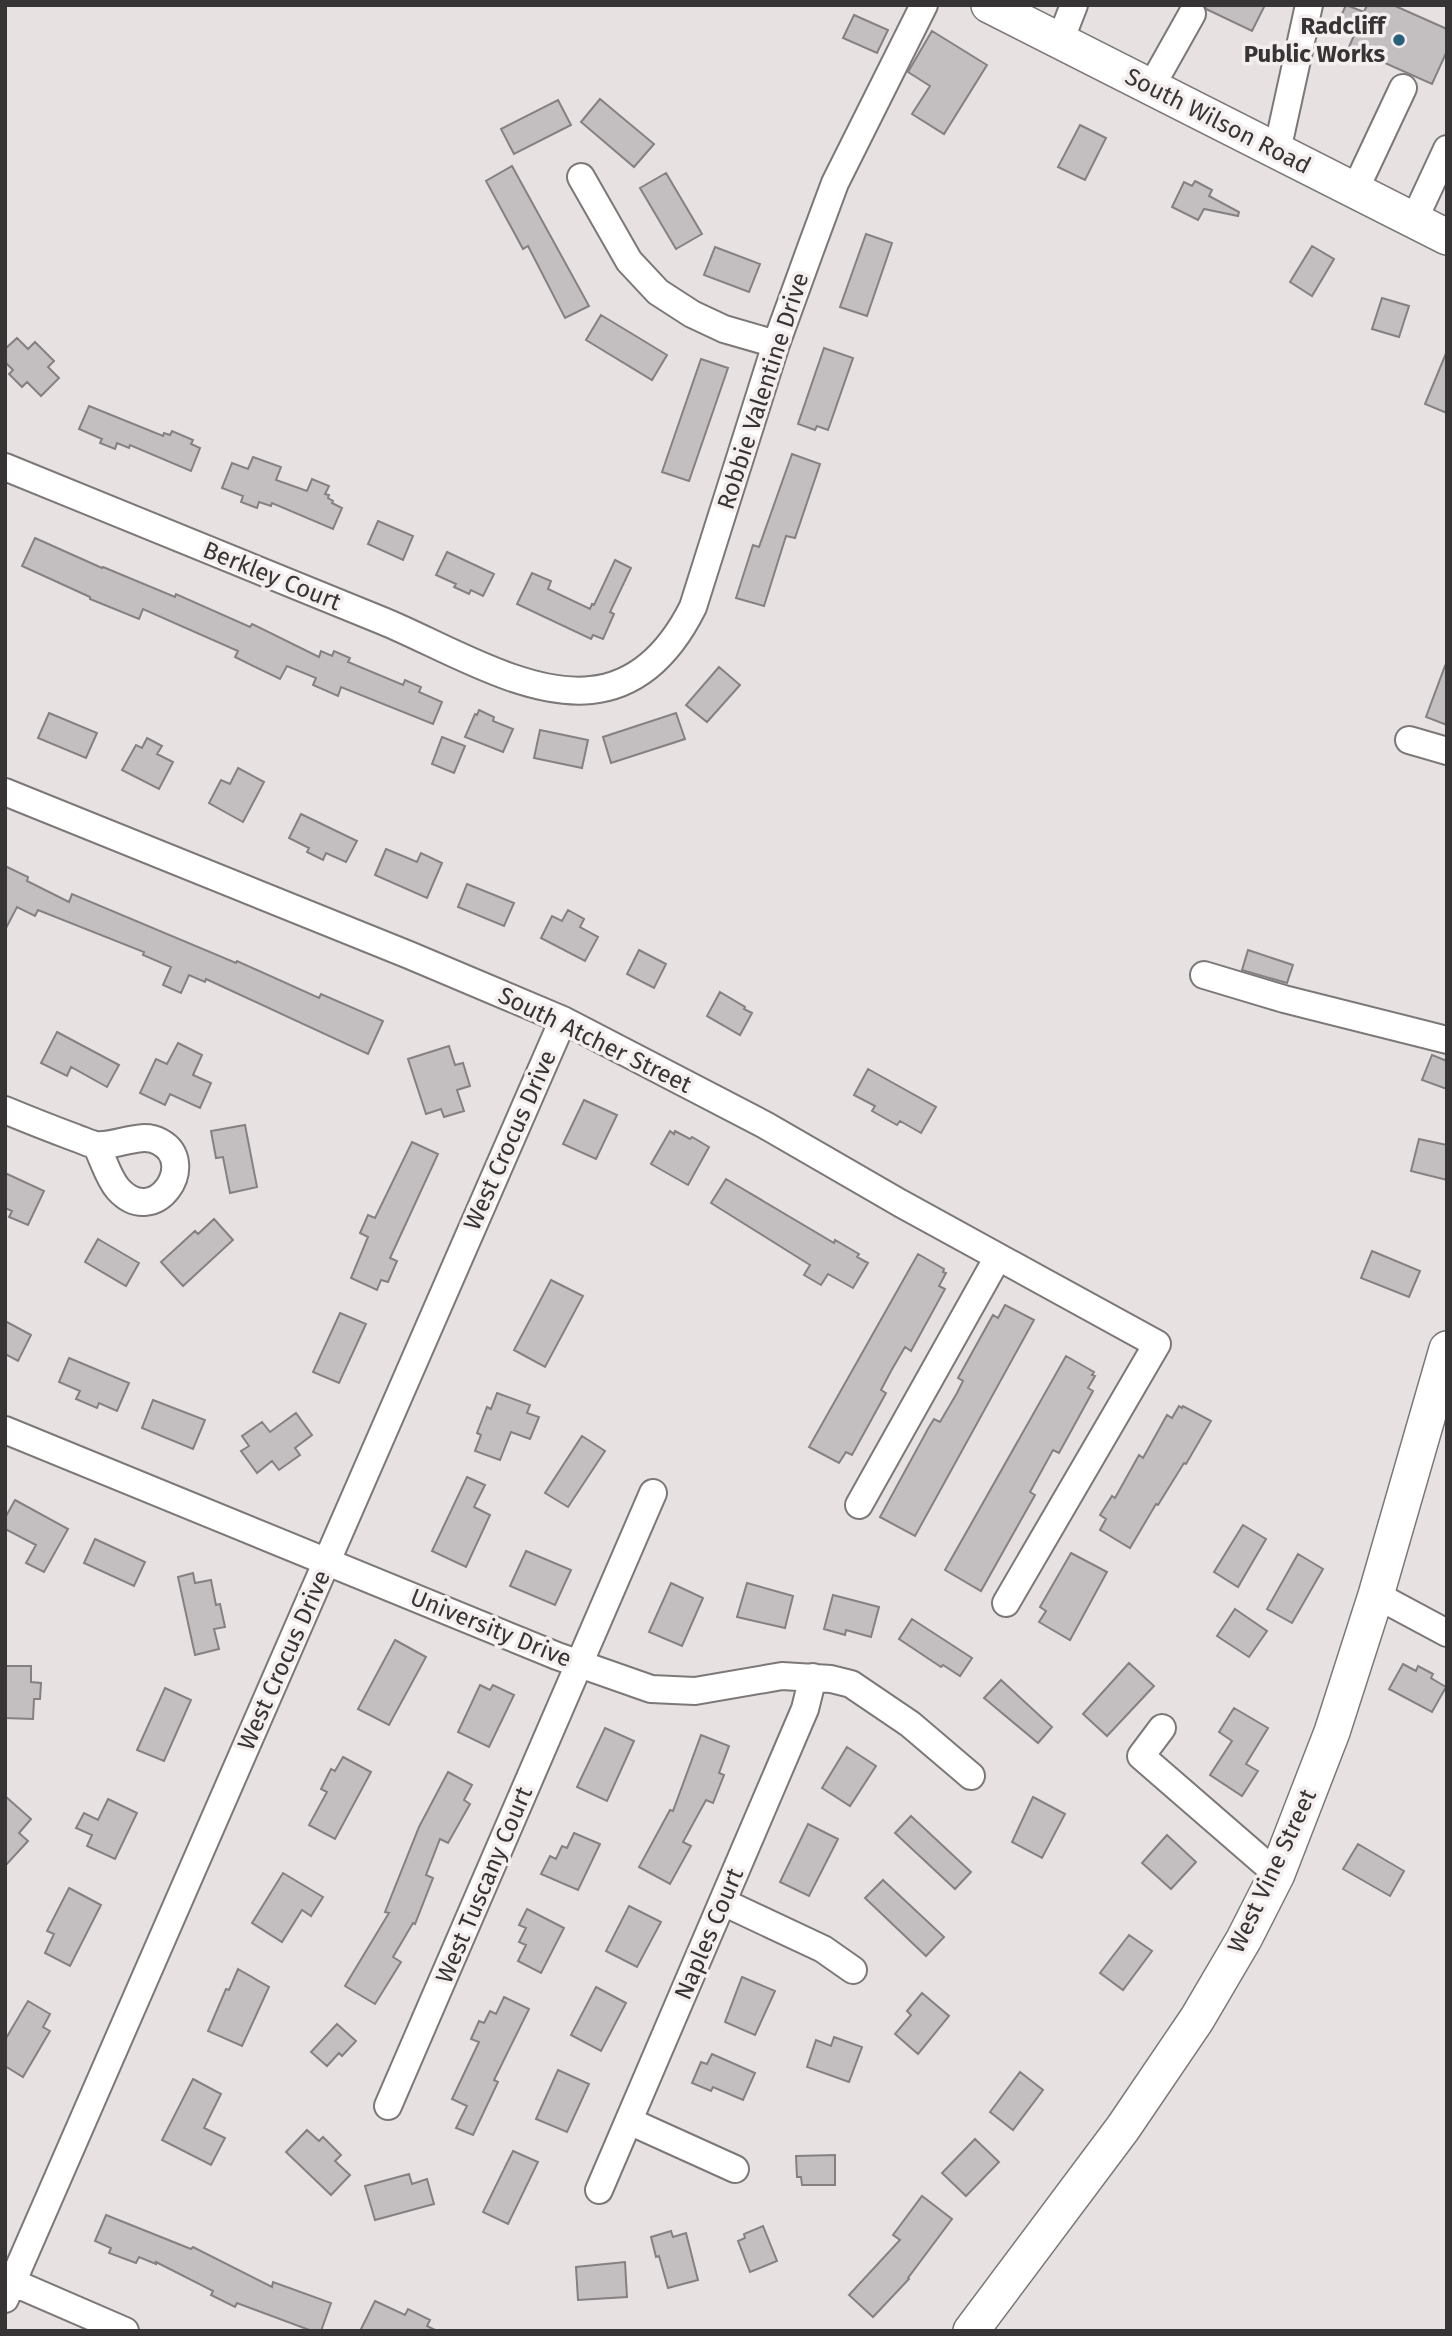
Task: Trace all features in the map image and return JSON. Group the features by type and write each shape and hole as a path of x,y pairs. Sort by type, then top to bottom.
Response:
{"main road":[{"name":"South Wilson Road","path":"989,5 1447,237"},
{"name":"West Vine Street","path":"971,2331 1123,2128 1197,2020 1244,1939 1277,1874 1332,1732 1376,1595 1447,1349"}],"street":[{"name":"Robbie Valentine Drive","path":"538,687 574,691 612,686 632,678 651,666 667,650 681,629 693,607 776,344 835,183 924,5"},
{"path":"1060,41 1074,5"},
{"path":"1277,151 1309,5"},
{"path":"1152,87 1192,14"},
{"path":"1354,190 1403,88"},
{"path":"1414,220 1443,166"},
{"path":"581,177 629,261 658,292 692,314 724,329 776,344"},
{"name":"Berkley Court","path":"5,467 538,687"},
{"path":"1409,740 1447,751"},
{"name":"South Atcher Street","path":"5,792 563,1020 765,1125 900,1203 1157,1344 1006,1603"},
{"path":"1204,975 1284,999 1447,1040"},
{"name":"West Crocus Drive","path":"8,2287 563,1020"},
{"path":"5,1110 96,1145"},
{"path":"859,1505 998,1257"},
{"name":"University Drive","path":"5,1430 580,1664 651,1689 695,1692 782,1676 813,1677 851,1684 910,1724 971,1776"},
{"name":"West Tuscany Court","path":"388,2106 653,1493"},
{"path":"1376,1595 1447,1633"},
{"name":"Naples Court","path":"599,2190 805,1709 813,1677"},
{"path":"1162,1728 1141,1756 1277,1874"},
{"path":"723,1902 823,1949 853,1970"},
{"path":"629,2121 735,2169"},
{"path":"8,2287 125,2331"}],"building":[{"path":"1205,5 1265,5 1252,31 1206,9"},
{"name":"Radcliff Public Works","path":"1346,5 1364,12 1367,5 1393,5 1447,29 1447,51 1432,84 1349,47 1355,33 1337,25"},
{"path":"854,15 888,30 877,53 843,38"},
{"path":"932,31 987,65 944,134 912,114 930,86 908,72"},
{"path":"600,99 654,144 634,167 581,122"},
{"path":"558,100 571,125 514,154 501,129"},
{"path":"1080,125 1106,138 1085,180 1058,167"},
{"path":"512,166 589,306 565,318 528,246 523,249 486,181"},
{"path":"666,173 702,234 676,249 640,188"},
{"path":"1195,181 1212,190 1209,196 1239,212 1238,216 1204,209 1198,220 1172,207 1184,182 1192,186"},
{"path":"866,234 892,243 867,316 840,307"},
{"path":"1312,246 1334,259 1312,296 1290,282"},
{"path":"715,247 760,264 749,292 704,275"},
{"path":"1382,298 1409,306 1399,337 1372,329"},
{"path":"601,315 667,355 652,380 586,340"},
{"path":"17,338 28,349 35,342 54,361 48,367 59,378 41,396 27,382 22,387 9,374 13,370 5,362 5,349"},
{"path":"824,348 853,358 828,430 817,426 815,430 798,424"},
{"path":"1447,351 1447,413 1425,404"},
{"path":"701,359 728,368 689,481 662,472"},
{"path":"89,406 163,436 164,433 170,435 172,431 193,440 191,444 200,448 191,471 130,445 129,448 117,443 115,449 100,443 102,439 79,429"},
{"path":"792,454 820,464 795,538 786,536 764,606 736,598 753,545 759,547"},
{"path":"253,457 281,467 276,480 307,491 312,479 329,486 325,494 329,495 332,503 342,508 333,529 272,503 271,506 259,502 257,508 241,502 243,496 222,488 232,463 248,469"},
{"path":"378,521 413,536 403,560 368,544"},
{"path":"35,538 175,597 176,594 250,627 252,624 319,657 321,651 332,656 334,651 350,658 348,662 403,685 405,680 421,687 419,692 442,702 433,724 341,687 338,696 313,685 316,678 287,666 280,679 235,657 238,651 143,609 139,619 90,599 22,566"},
{"path":"447,552 494,574 483,596 471,590 469,594 454,587 456,584 436,575"},
{"path":"615,560 631,568 610,612 614,614 603,639 593,635 591,639 517,604 532,573 551,581 548,589 590,609"},
{"path":"1445,666 1447,667 1447,725 1426,717"},
{"path":"719,667 740,685 707,722 686,705"},
{"path":"479,710 494,717 493,721 513,729 503,752 465,737"},
{"path":"49,713 97,733 86,758 38,738"},
{"path":"676,713 685,739 611,763 603,737"},
{"path":"540,730 588,740 582,768 534,758"},
{"path":"442,737 465,746 454,773 432,764"},
{"path":"147,738 162,746 157,754 173,762 159,789 122,770 136,745 142,748"},
{"path":"238,768 264,782 243,822 209,803 221,780 230,784"},
{"path":"301,814 357,841 346,862 326,853 323,860 307,852 309,848 289,838"},
{"path":"386,849 417,862 421,853 442,863 427,898 375,875"},
{"path":"5,866 28,877 27,881 69,902 72,894 236,963 237,961 319,998 321,994 383,1021 368,1054 206,979 205,982 189,975 181,993 163,985 171,967 143,955 144,952 38,910 35,916 17,907 5,930"},
{"path":"467,884 514,903 504,926 458,907"},
{"path":"568,910 584,919 580,927 598,937 585,961 541,938 552,916 562,921"},
{"path":"639,950 666,964 654,988 627,974"},
{"path":"1248,950 1293,965 1287,983 1242,970"},
{"path":"720,992 752,1013 740,1035 707,1016"},
{"path":"57,1032 119,1065 107,1087 71,1067 67,1076 41,1063"},
{"path":"178,1043 202,1055 193,1075 211,1083 200,1108 170,1094 165,1105 140,1093 156,1059 167,1064"},
{"path":"449,1046 455,1065 463,1063 470,1086 457,1090 464,1111 444,1117 441,1109 426,1114 408,1059"},
{"path":"1432,1055 1447,1061 1447,1089 1422,1080"},
{"path":"868,1069 936,1107 921,1133 900,1121 897,1125 872,1111 875,1106 854,1095"},
{"path":"584,1100 617,1115 596,1159 563,1144"},
{"path":"245,1125 257,1187 230,1193 223,1157 216,1158 211,1131"},
{"path":"670,1131 690,1139 692,1137 709,1147 688,1185 651,1164"},
{"path":"1419,1139 1447,1145 1447,1180 1411,1171"},
{"path":"412,1142 438,1154 390,1258 397,1261 388,1282 381,1280 377,1290 351,1278 368,1237 360,1233 368,1215 375,1218"},
{"path":"5,1173 44,1191 28,1225 9,1217 12,1211 5,1208"},
{"path":"726,1179 834,1243 835,1240 859,1254 857,1257 868,1263 853,1288 828,1274 821,1285 804,1275 810,1265 711,1203"},
{"path":"214,1219 233,1240 183,1286 161,1262 195,1231 198,1234"},
{"path":"98,1239 139,1263 126,1286 85,1262"},
{"path":"1372,1251 1420,1271 1409,1297 1361,1278"},
{"path":"918,1254 944,1269 943,1272 946,1273 939,1286 945,1289 911,1351 905,1347 891,1371 881,1390 886,1393 852,1455 846,1452 839,1463 809,1447"},
{"path":"551,1280 583,1296 545,1367 514,1350"},
{"path":"1005,1305 1034,1320 915,1536 880,1517 929,1427 934,1419 940,1422 957,1393 963,1381 958,1378 993,1315 998,1318"},
{"path":"340,1313 366,1324 339,1383 313,1372"},
{"path":"5,1321 31,1335 18,1361 5,1354"},
{"path":"1066,1356 1094,1372 1092,1375 1095,1376 1088,1388 1093,1391 1059,1453 1053,1450 1030,1492 1035,1495 981,1591 945,1570"},
{"path":"69,1358 129,1383 117,1411 99,1403 97,1408 76,1399 80,1391 59,1382"},
{"path":"497,1393 530,1405 527,1413 539,1417 530,1439 511,1432 500,1460 475,1451 481,1435 477,1433 487,1407 491,1409"},
{"path":"153,1400 205,1420 193,1449 142,1428"},
{"path":"1179,1406 1211,1421 1130,1548 1100,1530 1106,1519 1100,1515 1112,1496 1115,1498 1139,1455 1143,1458 1167,1415 1172,1418"},
{"path":"296,1413 312,1435 295,1448 300,1455 279,1470 272,1461 257,1473 241,1451 249,1446 242,1436 262,1422 270,1432"},
{"path":"582,1436 605,1451 568,1507 545,1493"},
{"path":"467,1477 485,1485 474,1507 490,1515 466,1567 432,1551"},
{"path":"15,1500 68,1529 44,1572 26,1563 36,1545 5,1529 5,1518"},
{"path":"1243,1525 1266,1539 1238,1587 1214,1572"},
{"path":"95,1539 145,1562 134,1586 84,1563"},
{"path":"526,1551 571,1570 555,1605 510,1586"},
{"path":"1071,1553 1107,1572 1070,1640 1039,1622 1046,1611 1040,1607"},
{"path":"1298,1554 1323,1569 1292,1623 1267,1609"},
{"path":"193,1573 195,1583 211,1580 216,1605 220,1604 225,1627 214,1629 219,1649 195,1655 178,1577"},
{"path":"671,1583 703,1598 682,1646 649,1632"},
{"path":"747,1583 793,1596 785,1628 737,1617"},
{"path":"833,1595 879,1607 871,1637 846,1630 845,1635 824,1629"},
{"path":"1235,1609 1267,1631 1249,1657 1217,1636"},
{"path":"912,1619 972,1658 960,1676 943,1665 941,1667 899,1639"},
{"path":"395,1640 426,1657 389,1725 358,1709"},
{"path":"1129,1663 1154,1686 1107,1736 1083,1714"},
{"path":"1403,1664 1416,1671 1418,1666 1433,1674 1431,1678 1446,1687 1432,1712 1389,1689"},
{"path":"5,1666 31,1666 31,1682 41,1683 40,1699 34,1699 33,1719 5,1718"},
{"path":"1001,1680 1052,1727 1038,1743 984,1698"},
{"path":"480,1685 490,1690 493,1685 514,1695 489,1747 458,1732"},
{"path":"165,1688 191,1700 164,1761 137,1750"},
{"path":"1234,1708 1268,1728 1246,1764 1258,1771 1242,1796 1210,1775 1232,1741 1219,1732"},
{"path":"605,1728 634,1741 607,1801 577,1787"},
{"path":"701,1735 729,1746 719,1773 724,1775 713,1803 706,1800 683,1842 691,1846 670,1884 639,1867 670,1810 673,1811"},
{"path":"847,1747 876,1766 850,1806 822,1788"},
{"path":"343,1757 371,1772 335,1839 309,1825 327,1792 321,1789 331,1769 335,1771"},
{"path":"448,1772 472,1785 464,1800 470,1804 448,1843 440,1839 426,1875 433,1878 415,1924 413,1923 393,1957 401,1962 375,2004 345,1986 389,1913 385,1912 419,1827"},
{"path":"5,1796 31,1819 19,1833 28,1841 5,1866"},
{"path":"1033,1797 1065,1814 1042,1858 1012,1842"},
{"path":"108,1799 137,1813 115,1859 87,1846 92,1835 76,1828 84,1813 98,1820"},
{"path":"911,1816 971,1872 955,1889 895,1833"},
{"path":"808,1824 838,1839 809,1896 780,1882"},
{"path":"574,1833 600,1844 578,1890 541,1874 550,1856 556,1859 562,1846 567,1848"},
{"path":"1167,1835 1196,1862 1171,1889 1142,1863"},
{"path":"1358,1844 1404,1871 1390,1896 1343,1869"},
{"path":"283,1873 323,1897 311,1916 302,1910 282,1942 252,1923"},
{"path":"883,1880 944,1937 926,1956 865,1898"},
{"path":"69,1888 101,1905 70,1966 45,1953 54,1934 47,1931"},
{"path":"629,1906 661,1922 637,1967 606,1951"},
{"path":"527,1909 564,1928 541,1973 518,1961 526,1945 519,1942 526,1928 519,1925"},
{"path":"1129,1935 1152,1951 1123,1990 1100,1973"},
{"path":"238,1969 269,1987 242,2046 208,2031"},
{"path":"742,1977 775,1991 755,2035 725,2022"},
{"path":"596,1987 626,2003 601,2051 571,2035"},
{"path":"922,1993 949,2016 918,2054 895,2034 911,2015 907,2011"},
{"path":"504,1997 529,2009 494,2080 498,2082 473,2135 456,2128 467,2106 452,2099 479,2042 471,2039 479,2021 484,2023 490,2011 496,2014"},
{"path":"28,2001 50,2014 43,2027 50,2031 23,2077 5,2066 5,2040"},
{"path":"337,2024 356,2041 342,2056 339,2053 327,2066 311,2052"},
{"path":"834,2037 862,2047 849,2082 807,2067 816,2040 831,2046"},
{"path":"712,2054 755,2073 743,2100 713,2087 711,2091 692,2083 701,2062 707,2064"},
{"path":"558,2070 589,2084 567,2132 536,2119"},
{"path":"1020,2072 1043,2090 1013,2130 990,2112"},
{"path":"193,2079 221,2094 204,2128 225,2138 211,2165 162,2140"},
{"path":"307,2130 319,2141 323,2137 341,2155 335,2161 350,2175 331,2195 286,2152"},
{"path":"975,2139 999,2162 966,2196 942,2173"},
{"path":"513,2151 538,2162 508,2224 483,2212"},
{"path":"835,2155 835,2185 802,2185 801,2177 797,2177 796,2156"},
{"path":"409,2174 412,2184 427,2179 434,2204 375,2220 365,2186"},
{"path":"922,2196 952,2219 909,2279 873,2317 849,2295 900,2240 893,2235"},
{"path":"106,2215 191,2249 193,2247 272,2287 273,2282 331,2303 321,2331 312,2331 237,2303 235,2307 211,2295 213,2291 156,2262 139,2257 136,2263 109,2253 111,2248 95,2241"},
{"path":"763,2226 777,2261 750,2272 738,2241 745,2238 744,2234"},
{"path":"671,2231 673,2237 686,2233 698,2280 668,2288 651,2237"},
{"path":"625,2262 627,2297 578,2300 576,2267"},
{"path":"375,2301 405,2315 408,2309 430,2320 427,2326 437,2331 360,2331"}],"place":[{"name":"Radcliff Public Works","path":"1399,40"}]}
